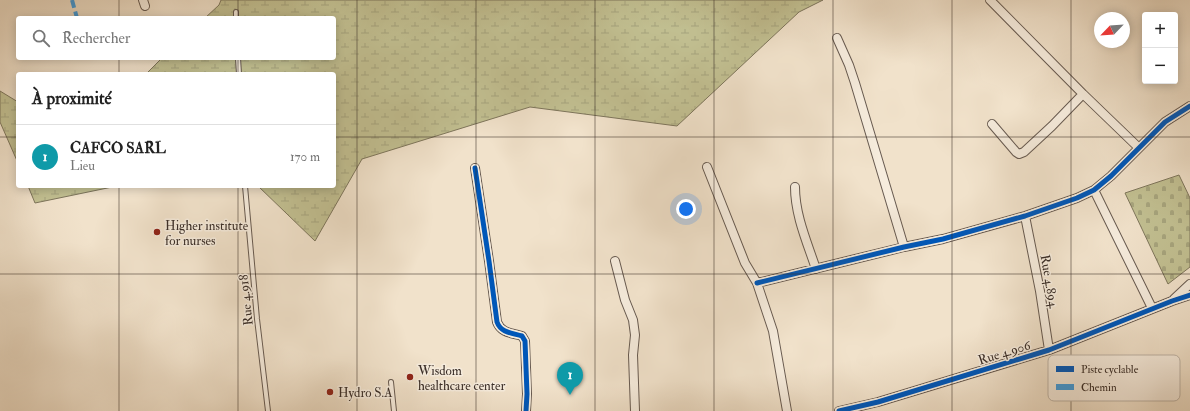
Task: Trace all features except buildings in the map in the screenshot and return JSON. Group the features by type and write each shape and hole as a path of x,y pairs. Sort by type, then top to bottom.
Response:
{"street":[{"path":"990,0 1139,148"},
{"path":"837,38 851,71 904,247"},
{"path":"992,124 1019,154 1024,152 1052,126 1083,94"},
{"path":"757,283 943,239 1025,216 1077,198 1094,190 1111,176 1165,122 1190,106"},
{"path":"706,167 745,263 757,283 773,331 787,411"},
{"path":"475,168 497,322 502,330 522,336 525,341 527,394 526,411"},
{"path":"795,187 795,199 798,215 816,269"},
{"path":"1094,190 1152,308"},
{"name":"Rue 4.894","path":"1025,216 1040,291 1049,350"},
{"path":"615,261 633,320 635,335 633,355 635,411"},
{"path":"1172,300 1190,284"},
{"path":"1172,300 1190,295"},
{"name":"Rue 4.906","path":"839,411 878,402 1049,350 1172,300"}],"lane":[{"path":"238,60 239,72"},
{"name":"Rue 4.918","path":"245,188 257,319 268,411"},
{"path":"392,382 394,411"}],"green space":[{"path":"221,0 823,0 799,12 677,126 530,107 362,159 315,241 260,188 336,188 336,72 148,72 160,60 336,60 336,16 207,16 219,5"},
{"path":"0,91 16,101 16,158 0,122"},
{"path":"1179,175 1190,198 1190,267 1168,284 1125,193"},
{"path":"29,188 107,188 35,203"}],"marked path":[{"path":"72,0 76,16"}],"cycle path":[{"path":"757,283 943,239 1025,216 1077,198 1094,190 1111,176 1165,122 1190,106"},
{"path":"475,168 497,322 501,328 522,336 525,341 527,394 526,411"},
{"path":"839,411 878,402 1049,350 1190,295"}],"place":[{"name":"Higher institute for nurses","path":"157,232"},
{"name":"Wisdom healthcare center","path":"410,377"},
{"name":"Hydro S.A","path":"330,392"},
{"name":"CAFCO SARL","path":"570,395"}]}
